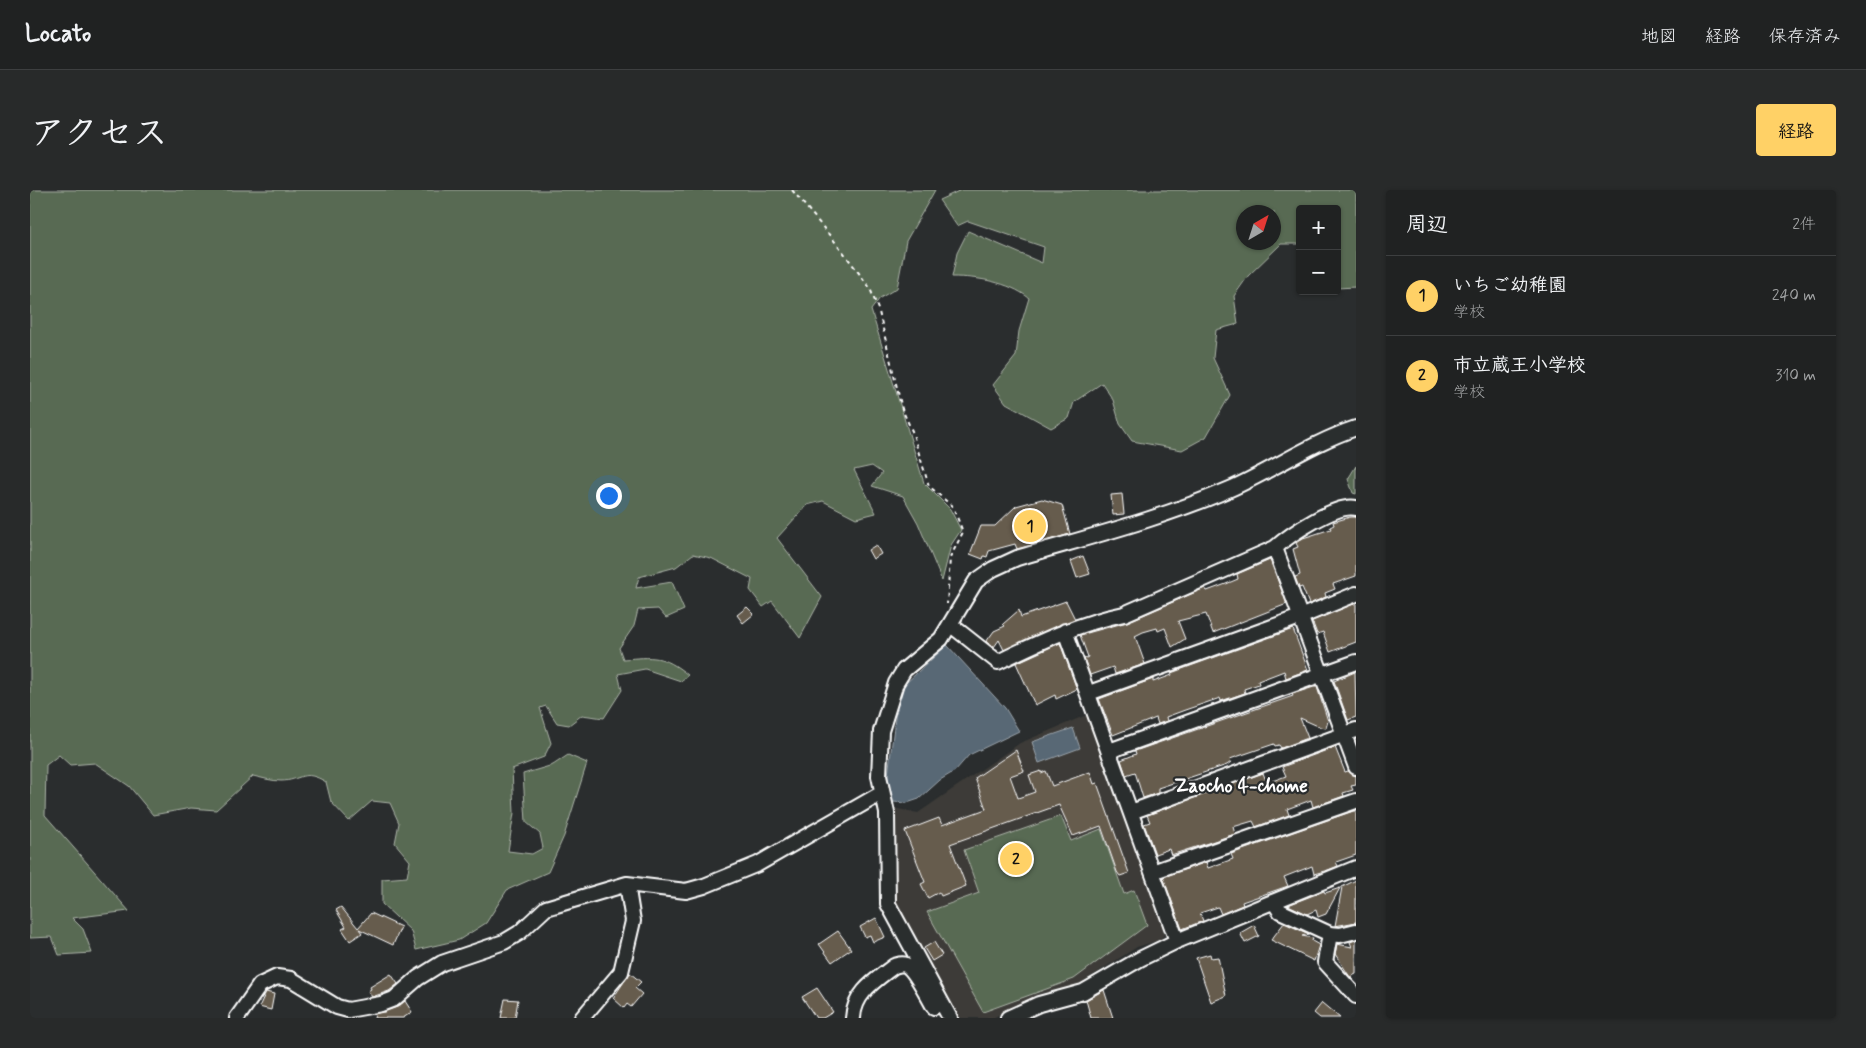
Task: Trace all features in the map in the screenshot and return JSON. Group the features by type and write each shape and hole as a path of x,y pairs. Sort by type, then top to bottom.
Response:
{"street":[{"path":"950,1018 888,904 887,813 879,776 882,732 896,683 904,670 941,639 976,582 993,569 1017,558 1186,507 1232,488 1316,443 1356,428"},
{"path":"951,625 998,662 1065,630 1099,619 1124,614 1275,548 1290,534 1327,515 1351,507 1356,508"},
{"path":"1275,548 1322,675 1350,733 1356,767"},
{"path":"1088,693 1300,617 1356,594"},
{"path":"1065,630 1177,941"},
{"path":"1109,751 1356,662"},
{"path":"1131,812 1350,733"},
{"path":"237,1018 260,985 277,977 291,978 337,1007 348,1010 381,1004 394,999 418,978 442,963 504,942 519,933 546,908 627,884 686,890 704,886 758,864 882,793"},
{"path":"1152,872 1356,800"},
{"path":"1008,1018 1039,1004 1083,992 1140,959 1177,941 1356,868"},
{"path":"582,1018 621,972 633,921 627,884"},
{"path":"1274,902 1280,911 1330,934 1340,935 1356,931"},
{"path":"1330,934 1325,962 1356,996"},
{"path":"853,1018 853,1010 864,991 894,966 900,964 906,965 912,972 941,1018"}],"path":[{"path":"792,190 835,241 870,288 879,312 902,409 912,431 929,486 953,507 964,532 950,558 947,606"}],"shaded area":[{"path":"1089,714 1164,935 1159,940 1137,947 1076,986 1039,994 993,1018 959,1018 894,905 893,808 918,813 1020,743"}],"green space":[{"path":"30,190 935,190 906,241 897,288 880,298 871,310 924,483 950,509 961,530 951,545 942,581 918,523 903,496 872,486 882,473 872,466 854,470 876,513 856,518 823,501 807,505 777,538 822,597 800,638 772,601 763,607 750,590 752,579 711,558 693,554 676,567 639,577 636,588 672,582 684,610 666,618 658,609 638,610 634,626 619,648 623,659 657,658 671,663 688,675 681,681 645,669 618,674 622,690 604,718 582,715 569,725 557,723 546,706 540,708 551,743 544,757 512,769 514,813 508,851 532,854 543,848 540,834 526,822 523,774 553,765 568,755 587,763 564,836 548,872 507,890 486,923 459,940 416,950 411,931 382,904 382,879 407,877 410,861 395,843 399,823 390,803 372,801 349,821 331,802 326,782 318,778 302,776 281,781 253,776 216,810 191,808 153,815 129,786 95,763 70,765 59,755 46,765 45,815 129,911 72,918 83,929 92,953 59,955 52,937 30,938"},
{"path":"961,190 1356,190 1356,287 1341,288 1341,205 1296,205 1296,244 1281,244 1281,205 1236,205 1236,250 1275,250 1248,276 1234,296 1238,324 1216,330 1213,358 1230,395 1206,437 1182,450 1132,441 1120,424 1113,400 1102,383 1074,402 1069,418 1051,428 1006,403 993,385 1016,356 1019,331 1029,298 1002,284 972,278 952,277 957,253 968,231 1042,263 1044,247 968,221 957,226 939,200"},
{"path":"1356,466 1356,494 1353,493 1348,479"},
{"path":"1061,816 1071,841 1101,829 1124,894 1134,890 1147,925 1074,979 983,1012 927,912 979,893 964,850"}],"water":[{"path":"947,645 1005,708 1019,731 969,755 955,771 940,780 919,799 907,803 893,802 887,784 897,702 904,685"},
{"path":"1073,728 1080,748 1039,763 1032,742"}],"building":[{"path":"1122,494 1124,514 1113,515 1111,495"},
{"path":"1042,499 1062,505 1070,534 1017,549 1015,544 989,551 987,557 984,556 983,559 970,554 981,526 995,526 1016,506"},
{"path":"1356,517 1356,576 1333,584 1335,589 1325,593 1326,597 1309,604 1302,587 1299,588 1295,577 1300,575 1293,549 1298,547 1296,543 1303,538 1331,529 1330,527 1334,525 1333,522"},
{"path":"876,545 881,554 873,559 868,550"},
{"path":"1083,556 1090,574 1077,578 1071,561"},
{"path":"1270,560 1287,604 1213,633 1206,614 1178,621 1185,639 1172,647 1165,628 1158,631 1157,628 1143,632 1135,636 1145,664 1115,674 1113,667 1090,675 1084,659 1088,657 1080,635 1127,622 1205,588 1207,591 1226,584 1238,579 1237,574"},
{"path":"1066,601 1075,619 1004,650 999,640 994,647 986,642 994,631 1005,626 1003,624 1019,610 1021,617"},
{"path":"1356,603 1356,642 1330,652 1323,632 1317,634 1312,621"},
{"path":"747,607 754,614 743,623 737,615"},
{"path":"1293,629 1308,670 1286,678 1284,671 1258,681 1259,684 1244,689 1245,693 1221,701 1220,698 1185,710 1166,717 1167,721 1158,724 1156,718 1113,735 1099,699 1153,679 1153,682 1172,675 1171,673"},
{"path":"1060,643 1077,689 1056,699 1055,695 1035,705 1016,663"},
{"path":"1355,672 1356,717 1348,720 1334,681"},
{"path":"1317,687 1328,721 1326,728 1300,718 1308,738 1281,748 1279,745 1275,746 1274,744 1230,759 1231,762 1227,765 1158,788 1158,793 1143,798 1135,772 1126,775 1121,760 1136,754 1135,751"},
{"path":"1335,747 1345,772 1348,771 1356,776 1356,785 1351,786 1353,790 1343,793 1344,796 1313,807 1311,800 1287,809 1289,815 1256,827 1253,821 1233,827 1235,834 1171,855 1169,849 1155,854 1144,824 1150,822 1147,815 1263,773 1267,783 1286,776 1282,767"},
{"path":"1016,750 1024,771 1010,776 1018,798 1035,792 1029,775 1046,771 1052,786 1090,772 1094,784 1097,783 1129,873 1120,876 1117,872 1101,826 1073,836 1059,805 950,844 966,886 941,896 939,892 928,898 921,884 925,882 905,831 939,818 942,825 986,809 975,778"},
{"path":"1356,810 1356,855 1336,862 1338,866 1328,870 1314,874 1312,866 1284,877 1288,886 1242,902 1243,905 1221,914 1218,907 1200,913 1203,921 1182,929 1163,877 1206,862 1208,868 1233,859 1231,854"},
{"path":"1356,880 1356,922 1335,926 1342,887"},
{"path":"1340,888 1326,914 1318,917 1316,910 1307,914 1288,905 1324,891 1325,893"},
{"path":"341,907 358,928 371,913 401,927 393,945 359,929 362,933 350,941 342,929 346,927 336,910"},
{"path":"876,918 885,937 873,942 870,935 865,937 860,927"},
{"path":"1284,923 1309,934 1302,936 1313,938 1312,941 1319,945 1314,961 1271,940"},
{"path":"1254,925 1259,936 1245,943 1240,933"},
{"path":"838,931 851,949 832,962 819,944"},
{"path":"1356,940 1356,974 1350,977 1335,954 1337,944 1352,947 1350,942"},
{"path":"934,942 942,955 932,961 924,948"},
{"path":"1210,954 1211,958 1218,957 1226,996 1211,1002 1196,958"},
{"path":"630,973 641,982 635,988 642,994 631,1007 627,1004 624,1008 613,998"},
{"path":"391,974 398,984 389,991 372,997 368,991 371,989 370,987"},
{"path":"817,988 833,1012 823,1018 816,1018 802,997"},
{"path":"1104,990 1113,1018 1091,1018 1086,1000"},
{"path":"266,992 274,994 271,1010 259,1007"},
{"path":"505,999 518,1000 515,1018 501,1018"},
{"path":"405,1001 412,1012 403,1018 374,1018 375,1014 397,1007"},
{"path":"1322,1003 1340,1018 1320,1018 1314,1013"}],"place":[{"name":"いちご幼稚園","path":"1030,526"},
{"name":"市立蔵王小学校","path":"1016,859"}],"district":[{"name":"Zaocho 4-chome","path":"1241,785"}]}
